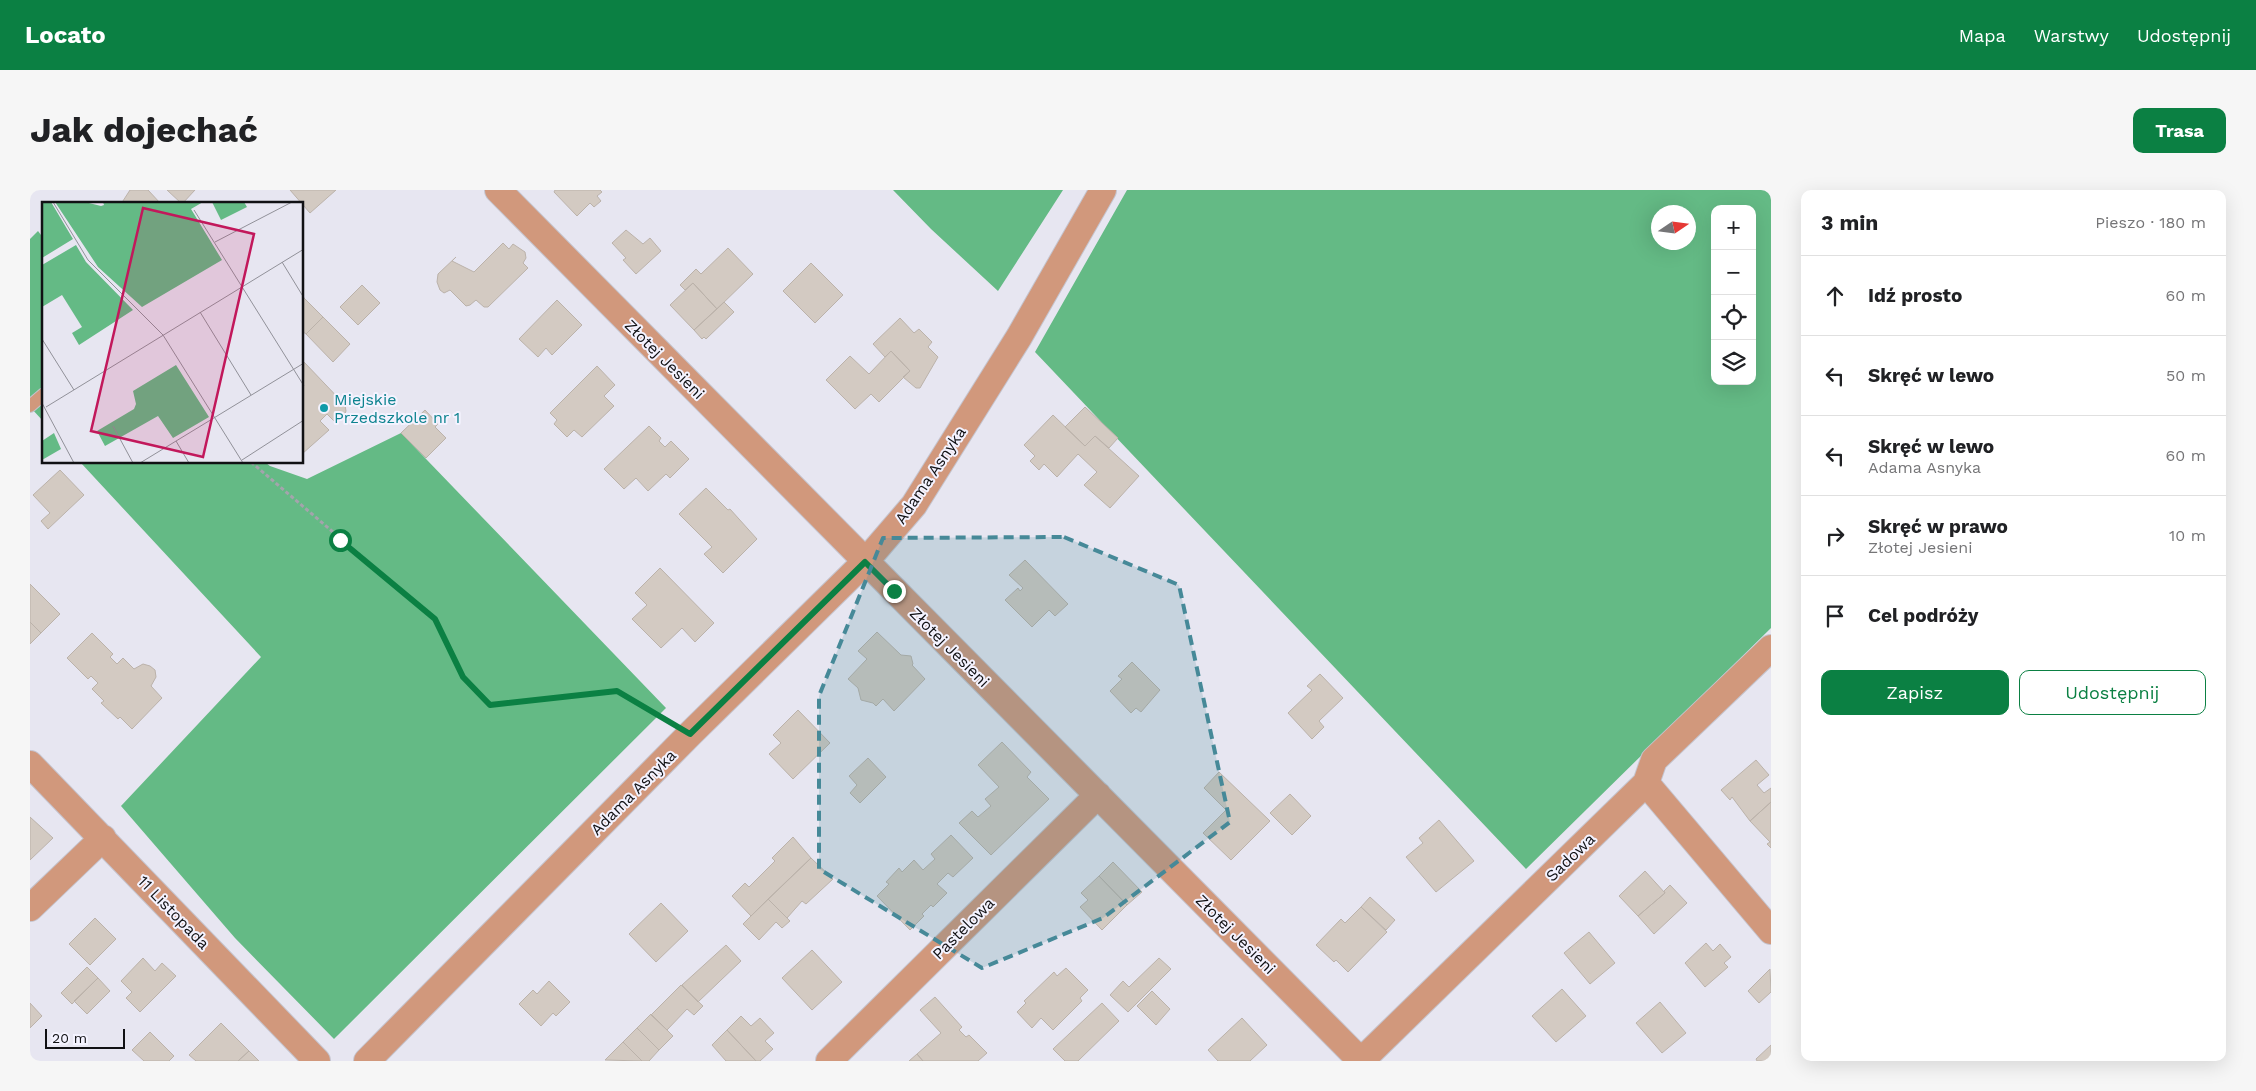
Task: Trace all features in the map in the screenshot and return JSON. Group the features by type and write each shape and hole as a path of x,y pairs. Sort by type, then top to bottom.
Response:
{"street":[{"name":"Złotej Jesieni","path":"498,190 1361,1061"},
{"name":"Adama Asnyka","path":"366,1061 690,734 865,562 914,505 1019,337 1103,190"},
{"name":"Sadowa","path":"1361,1061 1646,783 1654,760 1771,648"},
{"name":"11 Listopada","path":"30,764 316,1061"},
{"path":"1646,783 1771,931"},
{"name":"Pastelowa","path":"829,1061 1098,795"},
{"path":"30,908 103,838"}],"lane":[{"path":"30,406 42,396"}],"path":[{"path":"253,464 435,619 463,677 490,705 617,691 690,734"}],"highlighted area":[{"path":"1064,537 1179,585 1230,822 1103,918 982,968 819,869 819,696 883,538"}],"green space":[{"path":"893,190 1063,190 998,291 931,229"},
{"path":"1127,190 1771,190 1771,628 1526,869 1035,352"},
{"path":"38,231 42,236 42,420 30,407 30,239"},
{"path":"401,433 666,708 334,1039 235,938 121,806 261,657 82,464 267,464 307,479"}],"building":[{"path":"130,190 148,190 159,202 122,202"},
{"path":"167,190 195,190 184,202 180,202"},
{"path":"290,190 336,190 310,213 304,206 304,202 300,202"},
{"path":"555,190 600,190 602,192 597,196 601,201 594,207 590,203 577,216 554,192"},
{"path":"626,230 643,244 650,238 661,251 636,274 623,260 626,258 612,243"},
{"path":"503,243 509,249 513,244 525,252 526,258 523,263 528,268 488,307 484,307 476,300 466,306 450,290 444,293 440,290 437,282 438,274 456,257 452,261 474,272"},
{"path":"728,248 753,274 717,309 693,283 685,290 680,285 696,269 701,274"},
{"path":"811,263 843,295 815,323 783,291"},
{"path":"693,283 717,309 694,330 670,305"},
{"path":"362,285 380,303 358,325 340,307"},
{"path":"304,298 323,317 306,334 304,332"},
{"path":"557,300 582,325 552,355 546,348 538,357 519,339"},
{"path":"724,302 734,312 706,339 704,337 702,339 694,330"},
{"path":"323,317 350,344 333,362 306,334"},
{"path":"900,318 914,333 919,329 932,342 928,347 938,357 920,388 916,388 903,377 910,371 891,351 885,357 873,344"},
{"path":"891,351 910,371 879,402 871,394 855,409 826,380 850,356 869,374"},
{"name":"Miejskie Przedszkole nr 1","path":"304,362 345,405 346,411 344,416 336,423 327,414 320,421 329,430 304,452"},
{"path":"597,366 615,385 604,396 614,406 582,437 574,430 567,437 554,424 557,420 550,413"},
{"path":"1085,407 1118,438 1109,448 1095,436 1085,446 1065,427"},
{"path":"425,410 438,424 435,427 446,438 426,458 401,433"},
{"path":"1053,415 1085,446 1095,436 1139,476 1110,508 1084,485 1097,472 1078,454 1057,477 1044,464 1039,470 1030,461 1035,456 1024,445"},
{"path":"649,426 661,438 659,441 665,447 671,441 689,459 670,478 666,474 648,491 636,478 624,489 604,469"},
{"path":"60,470 84,495 48,529 41,521 50,513 33,495"},
{"path":"706,488 728,510 730,509 757,539 723,573 704,554 712,547 679,514"},
{"path":"1025,560 1068,604 1055,616 1049,610 1032,627 1005,600 1018,588 1020,591 1023,588 1009,575"},
{"path":"660,568 714,623 695,642 682,628 661,648 632,619 647,605 635,593"},
{"path":"30,584 60,614 41,633 30,622"},
{"path":"30,622 41,633 30,644"},
{"path":"877,632 901,655 911,656 912,665 925,679 894,711 883,699 876,706 873,703 861,700 858,688 848,679 867,659 858,651"},
{"path":"92,633 113,654 110,657 117,664 123,658 134,669 143,664 155,670 156,677 151,686 162,698 132,729 101,703 104,701 92,689 98,683 91,676 88,679 67,658"},
{"path":"1132,662 1160,690 1141,712 1136,708 1131,713 1110,691 1122,679 1118,676"},
{"path":"1320,674 1343,698 1319,721 1324,727 1312,739 1288,713 1312,690 1307,686"},
{"path":"798,710 830,743 793,779 769,754 781,743 773,735"},
{"path":"1002,742 1031,772 1027,777 1049,799 991,855 959,823 972,811 978,817 991,806 985,799 999,787 978,765"},
{"path":"868,758 886,777 860,803 850,793 857,785 849,776"},
{"path":"1756,760 1769,775 1757,785 1764,793 1771,788 1771,802 1750,821 1732,797 1730,800 1721,790"},
{"path":"1219,772 1270,821 1231,860 1203,833 1226,810 1204,788"},
{"path":"1290,794 1311,816 1292,835 1270,813"},
{"path":"1771,802 1771,848 1767,844 1770,842 1750,821"},
{"path":"30,817 53,838 30,860"},
{"path":"1439,820 1474,861 1436,892 1406,857 1423,843 1419,838"},
{"path":"951,835 973,858 953,877 948,873 937,884 947,893 933,907 931,905 922,914 924,916 910,930 877,896 889,884 886,882 899,868 902,872 914,860 923,870 935,859 931,854"},
{"path":"793,837 811,858 751,916 732,896 745,883 749,887 775,861 772,858"},
{"path":"811,858 833,879 806,904 802,901 787,918 768,899"},
{"path":"1113,862 1142,892 1127,905 1099,876"},
{"path":"1645,871 1665,893 1638,916 1619,896"},
{"path":"1099,876 1127,905 1102,930 1080,907 1088,900 1081,893"},
{"path":"1670,885 1687,903 1654,934 1638,916 1665,893 1664,891"},
{"path":"1370,897 1395,920 1386,930 1361,907"},
{"path":"768,899 790,921 782,928 776,922 759,940 743,924"},
{"path":"661,903 688,931 656,962 629,934"},
{"path":"1361,907 1387,932 1348,972 1316,945 1341,919 1345,923"},
{"path":"95,918 116,939 90,965 69,944"},
{"path":"1589,932 1615,963 1590,984 1564,953"},
{"path":"1706,943 1713,951 1720,944 1731,957 1724,963 1728,967 1705,987 1685,963"},
{"path":"726,945 741,961 698,1002 682,985"},
{"path":"812,950 842,982 812,1010 782,978"},
{"path":"143,958 155,971 162,963 176,976 140,1012 126,998 132,992 121,981"},
{"path":"1159,958 1171,969 1128,1012 1110,995 1123,981 1129,987"},
{"path":"87,967 98,978 72,1004 61,993"},
{"path":"1066,968 1088,990 1080,998 1082,1001 1053,1030 1041,1018 1032,1028 1017,1012 1026,1003 1024,1001 1054,972 1057,976"},
{"path":"1770,969 1771,992 1759,1003 1748,991"},
{"path":"98,978 110,991 87,1014 74,1001"},
{"path":"549,981 570,1002 556,1016 553,1013 541,1026 519,1004 533,990 537,994"},
{"path":"681,985 703,1006 694,1015 687,1009 667,1030 651,1015"},
{"path":"1562,989 1586,1016 1556,1042 1532,1016"},
{"path":"1152,991 1170,1009 1156,1025 1137,1006"},
{"path":"935,997 962,1027 959,1030 966,1037 969,1035 987,1053 978,1061 923,1061 917,1054 941,1033 920,1010"},
{"path":"1660,1002 1686,1033 1662,1053 1636,1023"},
{"path":"30,1003 42,1016 30,1028"},
{"path":"1102,1003 1119,1021 1078,1061 1065,1061 1053,1049"},
{"path":"651,1014 673,1036 659,1050 637,1028"},
{"path":"741,1016 751,1026 760,1018 774,1033 765,1041 773,1049 760,1061 756,1061 727,1030"},
{"path":"1242,1018 1267,1045 1250,1061 1218,1061 1208,1050"},
{"path":"221,1023 249,1051 238,1061 196,1061 189,1055"},
{"path":"637,1028 659,1050 649,1061 642,1061 623,1042"},
{"path":"727,1030 756,1061 726,1061 712,1045"},
{"path":"150,1032 174,1056 169,1061 144,1061 132,1050"},
{"path":"623,1042 642,1061 605,1060"},
{"path":"1771,1045 1771,1061 1757,1061 1756,1059"},
{"path":"249,1051 259,1061 238,1061"},
{"path":"917,1054 923,1061 909,1061"}],"place":[{"name":"Miejskie Przedszkole nr 1","path":"324,408"}],"route":[{"path":"340,540 435,619 463,677 490,705 617,691 690,734 865,562 894,591"}]}
